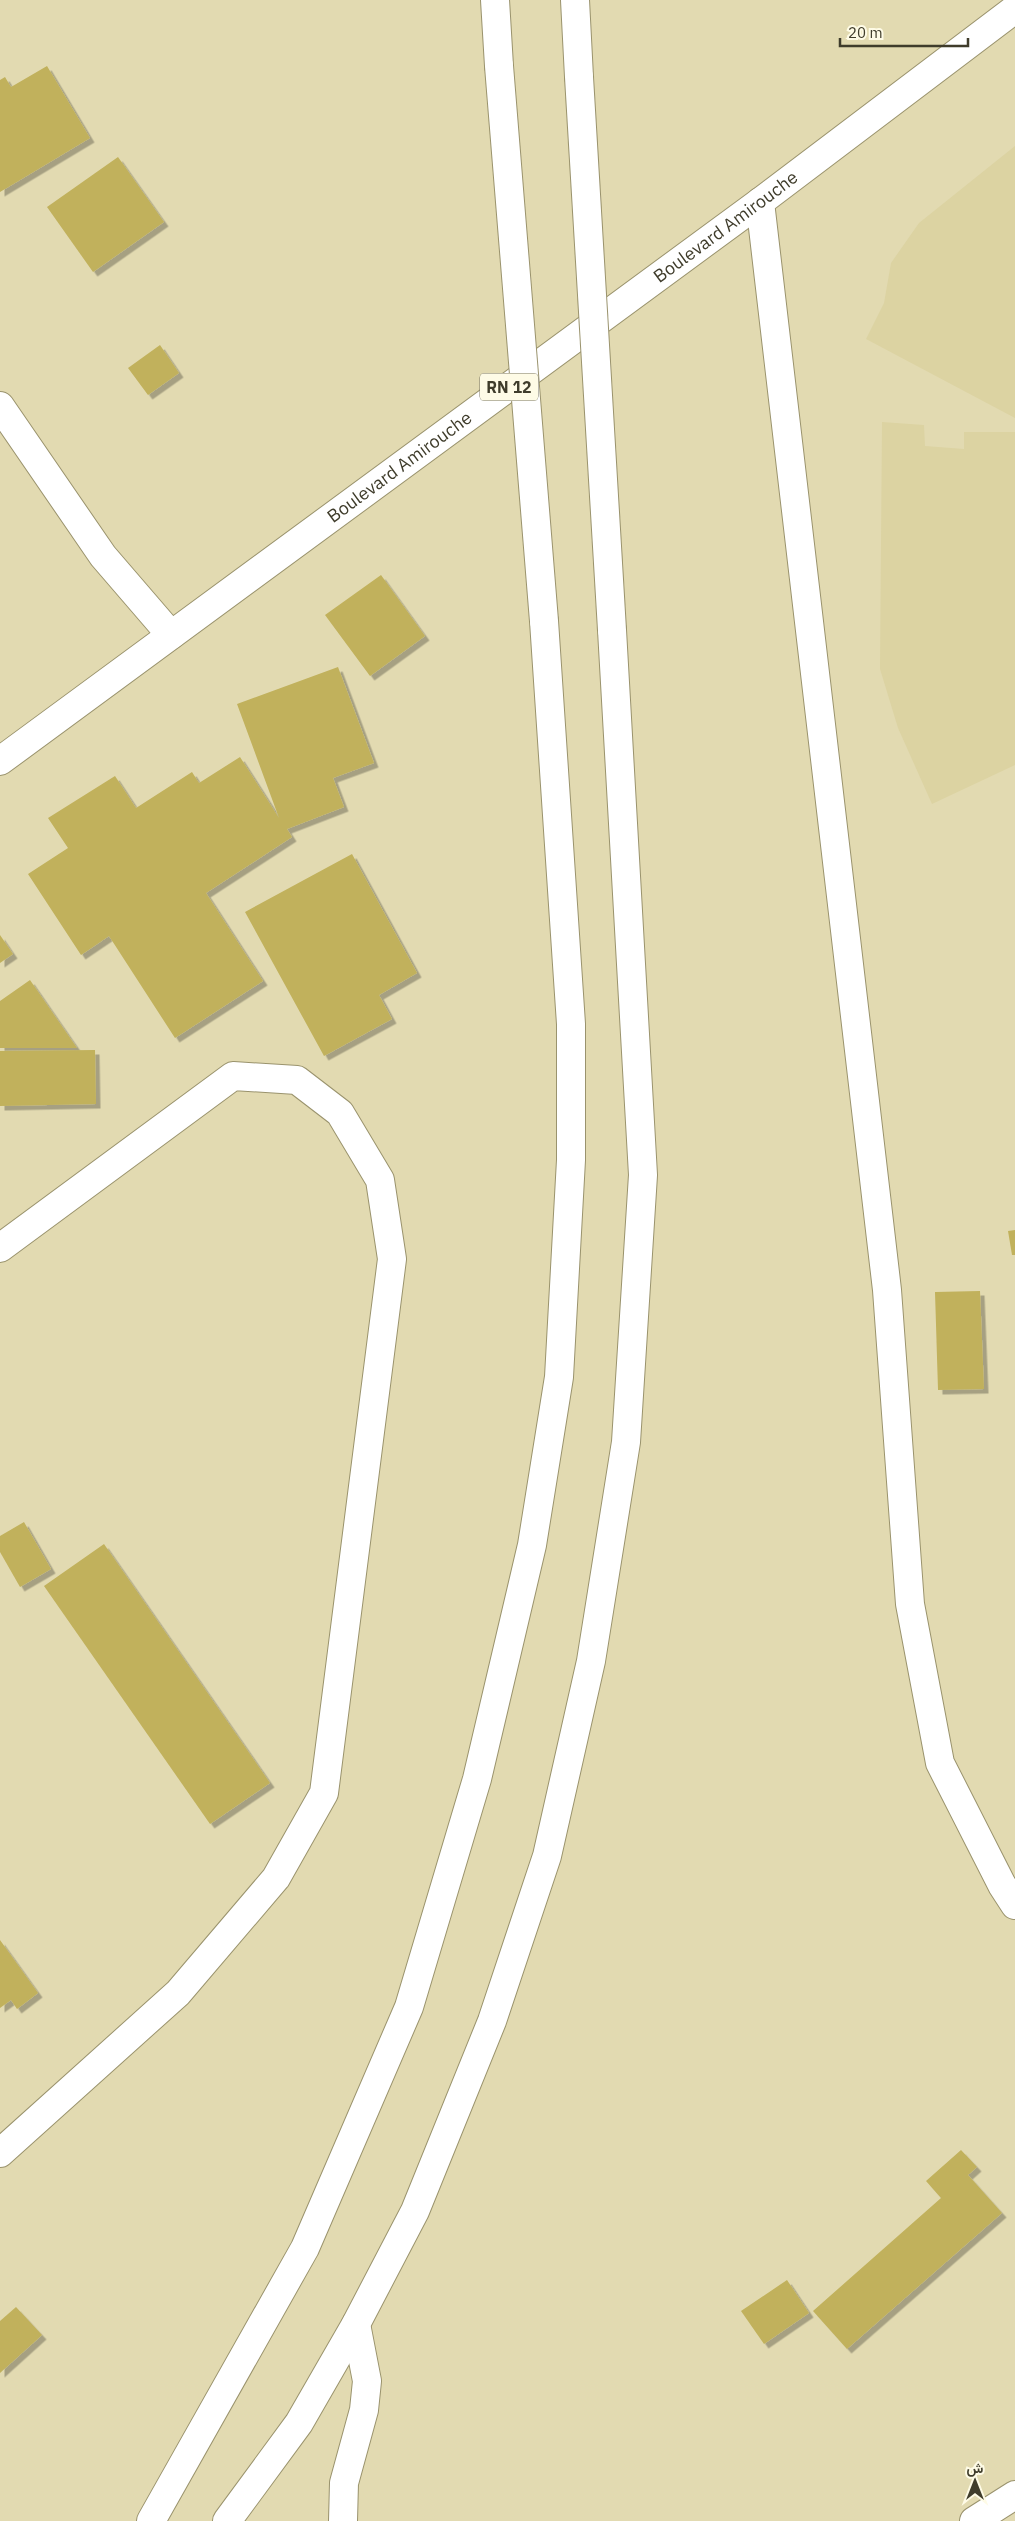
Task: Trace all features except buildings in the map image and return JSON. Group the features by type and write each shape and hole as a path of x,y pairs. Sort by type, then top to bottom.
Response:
{"main road":[{"path":"151,2521 305,2248 410,2007 477,1779 532,1544 559,1377 572,1160 572,1024 544,621 495,0"},
{"path":"227,2521 299,2423 356,2324 415,2211 492,2021 547,1856 591,1661 626,1442 643,1175 574,0"},
{"name":"Boulevard Amirouche","path":"0,761 760,202 1015,9"},
{"path":"760,202 887,1290 910,1604 940,1763 1002,1885 1015,1905"},
{"path":"0,406 103,556 171,635"},
{"path":"0,1248 233,1076 297,1080 340,1113 380,1180 392,1259 324,1792 276,1878 178,1993 0,2153"},
{"path":"343,2521 344,2484 364,2410 367,2381 364,2354 356,2324"},
{"path":"974,2521 1015,2495"}],"shaded area":[{"path":"1015,146 1015,418 866,339 884,303 891,263 919,223"},
{"path":"882,422 924,425 925,446 964,449 964,432 1015,432 1015,765 932,804 898,728 880,669"}]}
